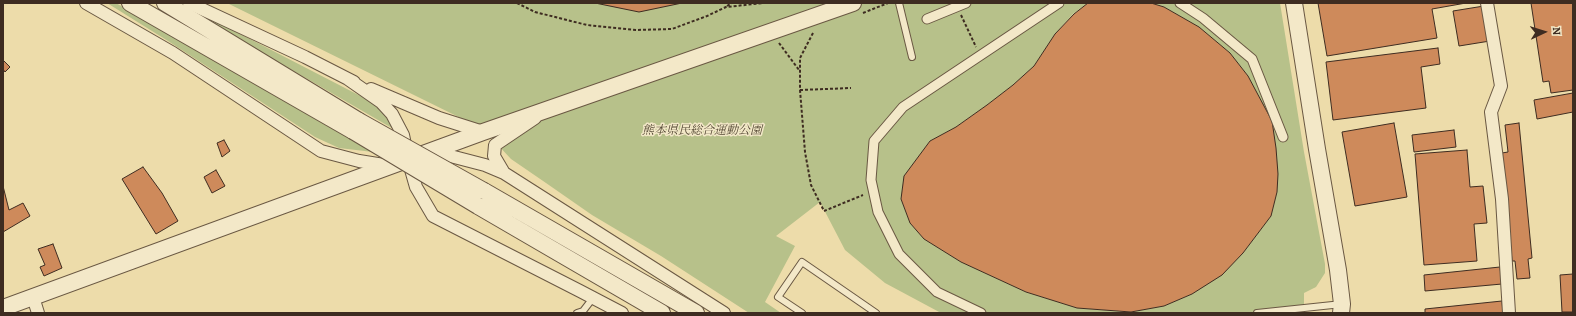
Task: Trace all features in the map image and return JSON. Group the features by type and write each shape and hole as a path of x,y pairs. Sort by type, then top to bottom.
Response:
{"street":[{"path":"86,3 173,53 321,150 359,161 392,166"},
{"path":"130,3 356,126 484,191 696,313"},
{"path":"165,3 478,206 662,313"},
{"path":"189,3 305,57 348,79 439,118 483,132"},
{"path":"3,308 483,132 853,3"},
{"path":"927,20 966,3"},
{"path":"981,313 937,292 899,254 878,212 871,180 874,141 902,107 1059,3"},
{"path":"1180,3 1203,18 1252,59 1283,137"},
{"path":"1294,3 1316,149 1338,270 1341,308"},
{"path":"1487,3 1501,86 1491,112 1502,199 1509,313"},
{"path":"348,79 381,102 392,114 403,136 416,187 433,216 622,313"},
{"path":"504,174 494,156 495,145 546,110"},
{"path":"431,151 486,165 504,174 724,313"},
{"path":"33,297 38,313"}],"lane":[{"path":"899,3 912,57"},
{"path":"802,313 778,297 802,262 876,313"},
{"path":"577,313 583,311 593,298"},
{"path":"1257,313 1341,308"}],"path":[{"path":"517,3 535,12 587,25 636,30 672,29 707,16 732,3"},
{"path":"726,7 764,3"},
{"path":"957,7 980,56"},
{"path":"813,33 800,58 800,90 805,152 811,185 824,211 863,195"},
{"path":"777,41 800,71"},
{"path":"800,90 851,88"}],"green space":[{"path":"107,3 116,3 373,152 339,148 315,137"},
{"name":"熊本県民総合運動公園","path":"227,3 1088,3 1073,14 1055,34 1034,66 1013,85 956,127 930,141 905,176 901,199 910,223 924,239 961,262 1026,292 1077,308 1131,312 1164,306 1192,294 1243,253 1271,216 1277,192 1272,121 1248,76 1230,53 1199,27 1164,7 1151,3 1280,3 1304,152 1325,264 1325,273 1316,287 1304,293 1304,313 941,313 885,283 845,250 820,202 776,236 795,246 765,302 781,313 749,313 661,256 592,215 511,159 483,129"},
{"path":"188,7 376,104 386,113 397,131 204,19"}],"building":[{"path":"595,3 682,3 639,12"},
{"path":"1088,3 1151,3 1164,7 1199,27 1230,53 1248,76 1272,121 1278,174 1277,192 1271,216 1243,253 1222,275 1192,294 1164,306 1131,312 1077,308 1026,292 961,262 924,239 910,223 901,199 904,176 930,141 956,127 1013,85 1034,66 1055,34 1074,14"},
{"path":"1318,3 1466,3 1432,9 1437,38 1327,56"},
{"path":"1531,3 1573,3 1573,90 1551,93 1549,81 1543,82"},
{"path":"1484,6 1490,41 1459,46 1453,11"},
{"path":"1438,48 1440,64 1421,67 1426,108 1333,120 1326,62"},
{"path":"3,60 10,67 5,72 3,69"},
{"path":"1573,93 1573,112 1537,119 1534,100"},
{"path":"1394,123 1407,197 1355,206 1342,132"},
{"path":"1519,123 1532,258 1528,259 1530,278 1517,279 1515,261 1512,261 1502,153 1508,152 1505,125"},
{"path":"1454,130 1456,147 1414,152 1412,135"},
{"path":"224,140 230,151 222,157 217,143"},
{"path":"1467,150 1470,187 1483,186 1487,223 1474,224 1477,261 1424,265 1415,154"},
{"path":"143,167 162,193 178,221 156,234 122,179"},
{"path":"216,170 225,186 212,193 204,177"},
{"path":"3,186 9,210 23,203 30,216 3,232"},
{"path":"53,244 62,268 44,276 40,267 45,265 38,249"},
{"path":"1500,267 1502,284 1425,291 1424,275"},
{"path":"1573,274 1573,312 1562,312 1560,275"},
{"path":"1502,301 1503,313 1425,313 1425,309"}]}
